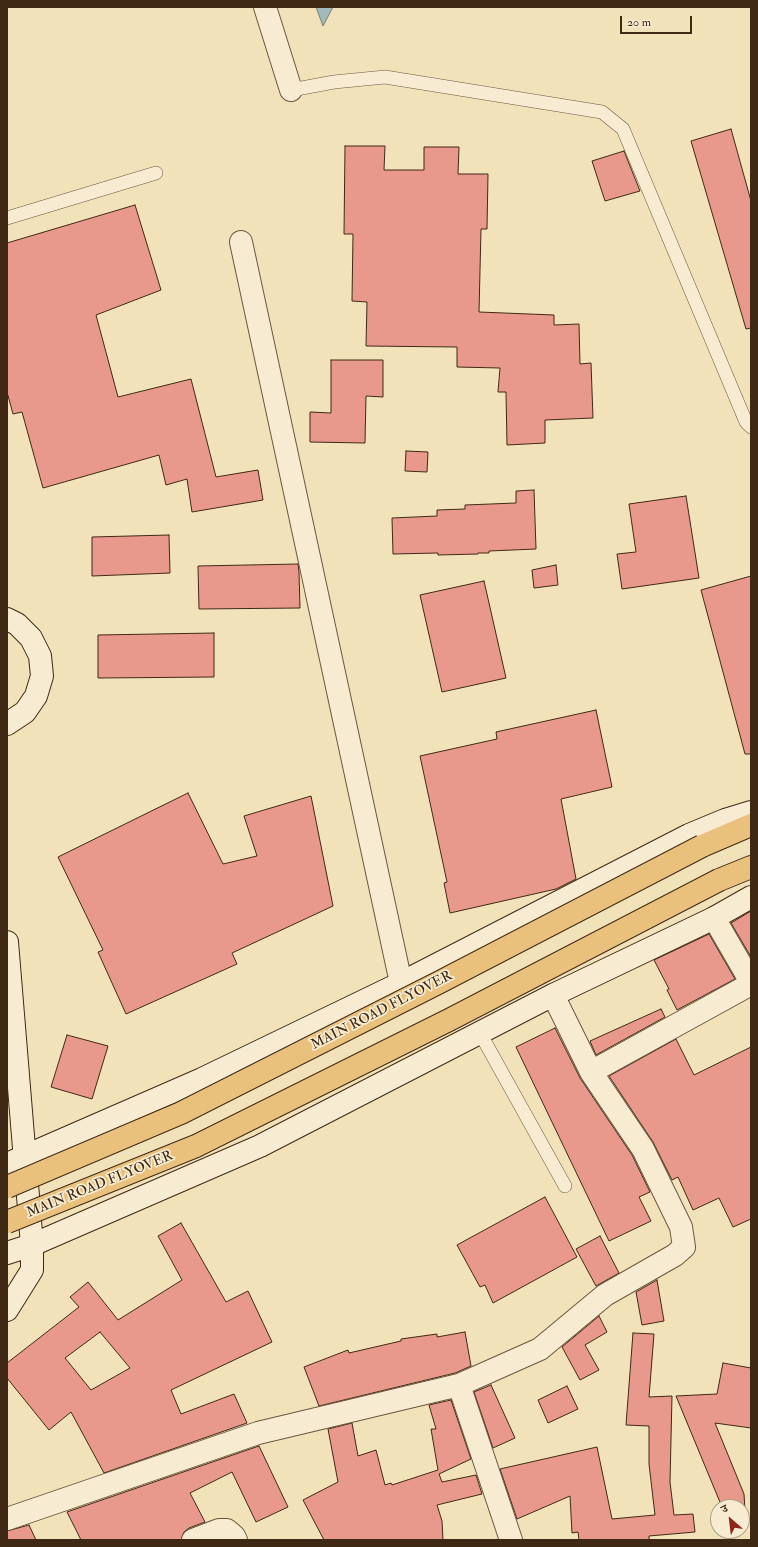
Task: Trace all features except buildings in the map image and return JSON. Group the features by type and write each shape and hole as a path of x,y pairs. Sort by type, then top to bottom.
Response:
{"main road":[{"name":"MAIN ROAD FLYOVER","path":"7,1187 181,1113 438,983 702,846 751,825"},
{"name":"MAIN ROAD FLYOVER","path":"7,1222 196,1146 449,1020 719,880 751,867"}],"street":[{"path":"265,7 291,90"},
{"path":"241,242 402,983"},
{"path":"7,619 17,624 31,638 40,656 42,676 36,696 25,712 7,724"},
{"path":"16,1161 202,1079 402,983 689,835 751,812"},
{"path":"7,1253 32,1245 260,1146 553,995 714,918 751,897"},
{"path":"590,1072 751,983 714,918"},
{"path":"7,942 16,1161 32,1245 32,1270 7,1310"},
{"path":"7,1519 258,1433 459,1385 540,1349 605,1295 675,1255 684,1247 681,1227 643,1149 590,1072 553,995"},
{"path":"459,1385 511,1540"},
{"path":"192,1540 219,1530 227,1530 236,1540"}],"lane":[{"path":"291,90 334,82 385,77 602,112 624,129 746,422 751,427"},
{"path":"7,218 156,173"},
{"path":"480,1033 565,1186"}],"water":[{"path":"316,7 333,7 323,26"}]}
